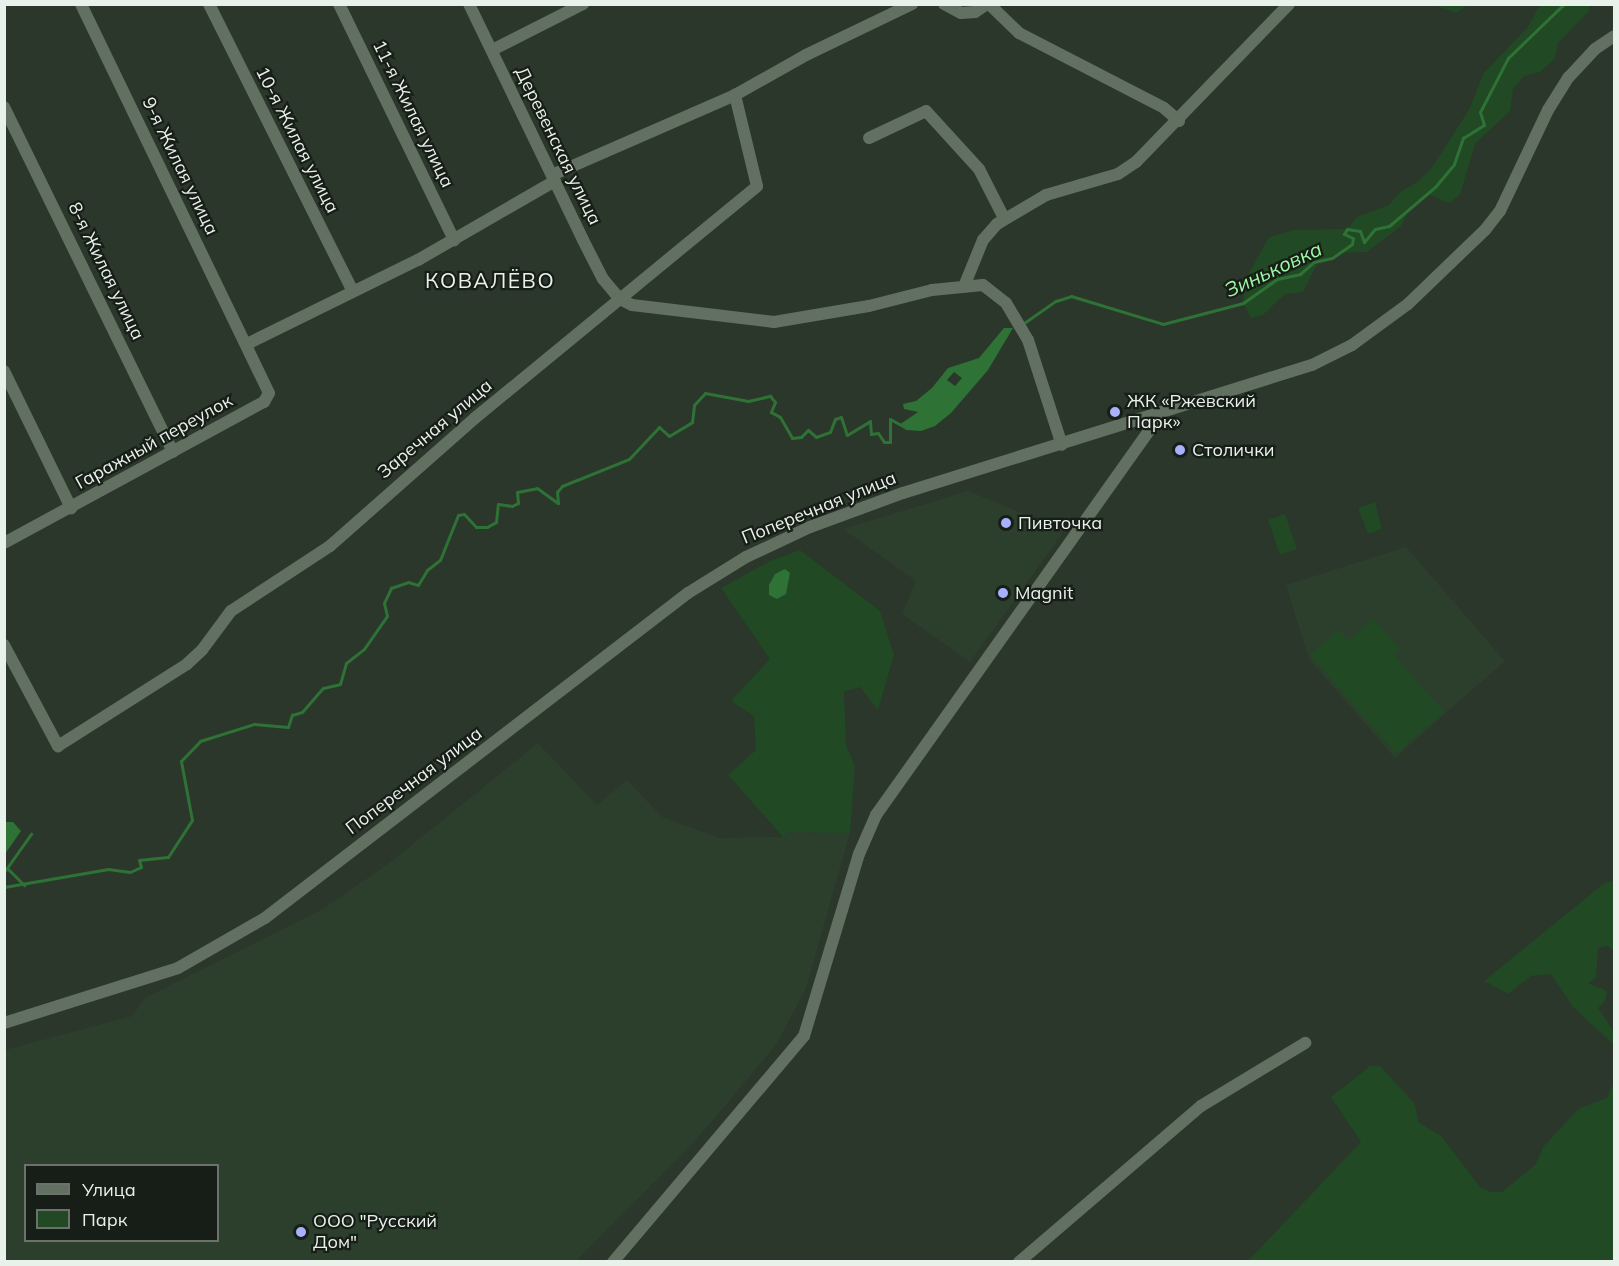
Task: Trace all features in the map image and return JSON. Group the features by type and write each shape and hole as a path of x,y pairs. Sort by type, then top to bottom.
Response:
{"street":[{"name":"9-я Жилая улица","path":"81,4 248,344"},
{"name":"10-я Жилая улица","path":"209,4 353,291"},
{"name":"11-я Жилая улица","path":"339,4 454,240"},
{"name":"Деревенская улица","path":"469,4 603,279 620,299"},
{"path":"492,50 583,4"},
{"path":"248,344 454,240 553,178 735,94 912,4"},
{"path":"944,4 961,13 975,12 988,4 1019,33 1164,108 1179,121"},
{"path":"965,284 983,240 1004,218 1046,195 1118,174 1179,121 1289,4"},
{"name":"Поперечная улица","path":"4,1023 178,968 265,918 719,572 855,510 1312,365 1369,335 1408,304 1500,211 1548,110 1569,77 1595,49 1614,36"},
{"name":"Заречная улица","path":"4,645 58,747 187,664 202,650 231,611 330,546 475,418 757,186 735,94"},
{"name":"8-я Жилая улица","path":"4,107 173,452"},
{"path":"869,138 926,111 979,169 1004,218"},
{"path":"620,299 632,305 774,322 965,284 983,285 996,292 1022,328 1062,445"},
{"name":"Гаражный переулок","path":"4,543 264,402 269,393 268,386 248,344"},
{"path":"4,371 71,508"},
{"path":"613,1262 804,1036 859,854 876,815 1162,412"},
{"path":"1127,423 1135,436 1135,450"},
{"path":"1019,1262 1201,1106 1305,1043"}],"shaded area":[{"path":"1004,328 1013,328 988,370 951,413 935,426 921,431 906,430 899,425 918,412 904,409 903,404 916,401 932,388 948,368 979,358","holes":["954,372 962,378 955,386 947,380"]},
{"path":"968,491 1061,529 1062,534 970,662 902,614 916,581 843,529"},
{"path":"1406,547 1505,661 1395,758 1309,659 1286,585"},
{"path":"785,569 790,573 786,594 777,599 769,595 769,585 775,574"},
{"path":"538,743 597,805 627,780 662,817 719,838 783,837 789,832 850,833 806,988 776,1045 695,1141 578,1259 580,1261 5,1262 5,1050 132,1016 145,998 323,909 392,861"},
{"path":"5,822 13,822 21,831 5,854"}],"green space":[{"path":"1434,5 1468,5 1456,13"},
{"path":"1540,5 1589,5 1589,11 1558,43 1555,59 1540,72 1524,76 1513,89 1510,111 1475,144 1460,195 1449,203 1427,194 1410,209 1401,226 1367,252 1340,253 1319,261 1303,292 1285,294 1263,315 1251,318 1243,303 1245,280 1269,237 1294,230 1347,229 1357,217 1389,205 1400,192 1416,183 1431,169 1470,108 1483,74 1527,28"},
{"path":"1375,502 1382,529 1368,534 1358,508"},
{"path":"1285,514 1297,549 1280,555 1268,520"},
{"path":"800,550 880,611 894,655 878,710 860,687 844,692 846,745 855,766 850,833 789,832 783,837 728,775 756,750 754,716 731,701 770,659 721,588 770,561"},
{"path":"1374,619 1400,649 1394,655 1444,712 1396,754 1310,655 1339,630 1349,640"},
{"path":"1614,880 1614,950 1607,946 1598,948 1596,978 1588,983 1607,991 1605,1001 1598,1008 1614,1032 1614,1045 1573,1007 1551,974 1531,976 1508,994 1484,981 1603,884"},
{"path":"1370,1066 1380,1066 1415,1104 1418,1122 1441,1136 1481,1188 1491,1192 1502,1192 1535,1165 1544,1146 1578,1109 1607,1098 1614,1082 1614,1261 1248,1261 1361,1142 1331,1097"}],"waterway":[{"name":"Зиньковка","path":"1024,323 1056,301 1071,296 1163,324 1243,303 1277,279 1300,274 1314,262 1332,258 1352,244 1353,238 1344,234 1347,229 1360,231 1364,242 1375,229 1389,226 1435,187 1454,164 1463,138 1484,125 1480,112 1508,58 1564,4"},
{"name":"Зиньковка","path":"4,887 108,869 130,872 141,867 139,860 168,857 192,820 181,761 200,741 254,724 288,727 292,715 302,712 323,688 340,684 346,663 364,649 387,616 384,603 391,588 408,582 418,585 427,570 440,560 458,515 464,514 476,527 487,527 496,522 498,504 512,506 518,503 517,492 537,488 558,503 557,492 562,486 629,459 659,427 669,436 692,422 694,405 705,393 748,401 770,396 775,402 771,412 780,417 792,438 801,437 808,430 816,437 830,432 835,419 841,417 847,435 870,421 871,434 878,433 884,442 890,442 890,419 901,425"},
{"path":"4,872 31,834"},
{"path":"8,869 24,885"}],"place":[{"name":"ЖК «Ржевский Парк»","path":"1115,412"},
{"name":"Столички","path":"1180,450"},
{"name":"Пивточка","path":"1006,523"},
{"name":"Magnit","path":"1003,593"},
{"name":"ООО \"Русский Дом\"","path":"301,1232"}],"district":[{"name":"КОВАЛЁВО","path":"490,280"}]}
